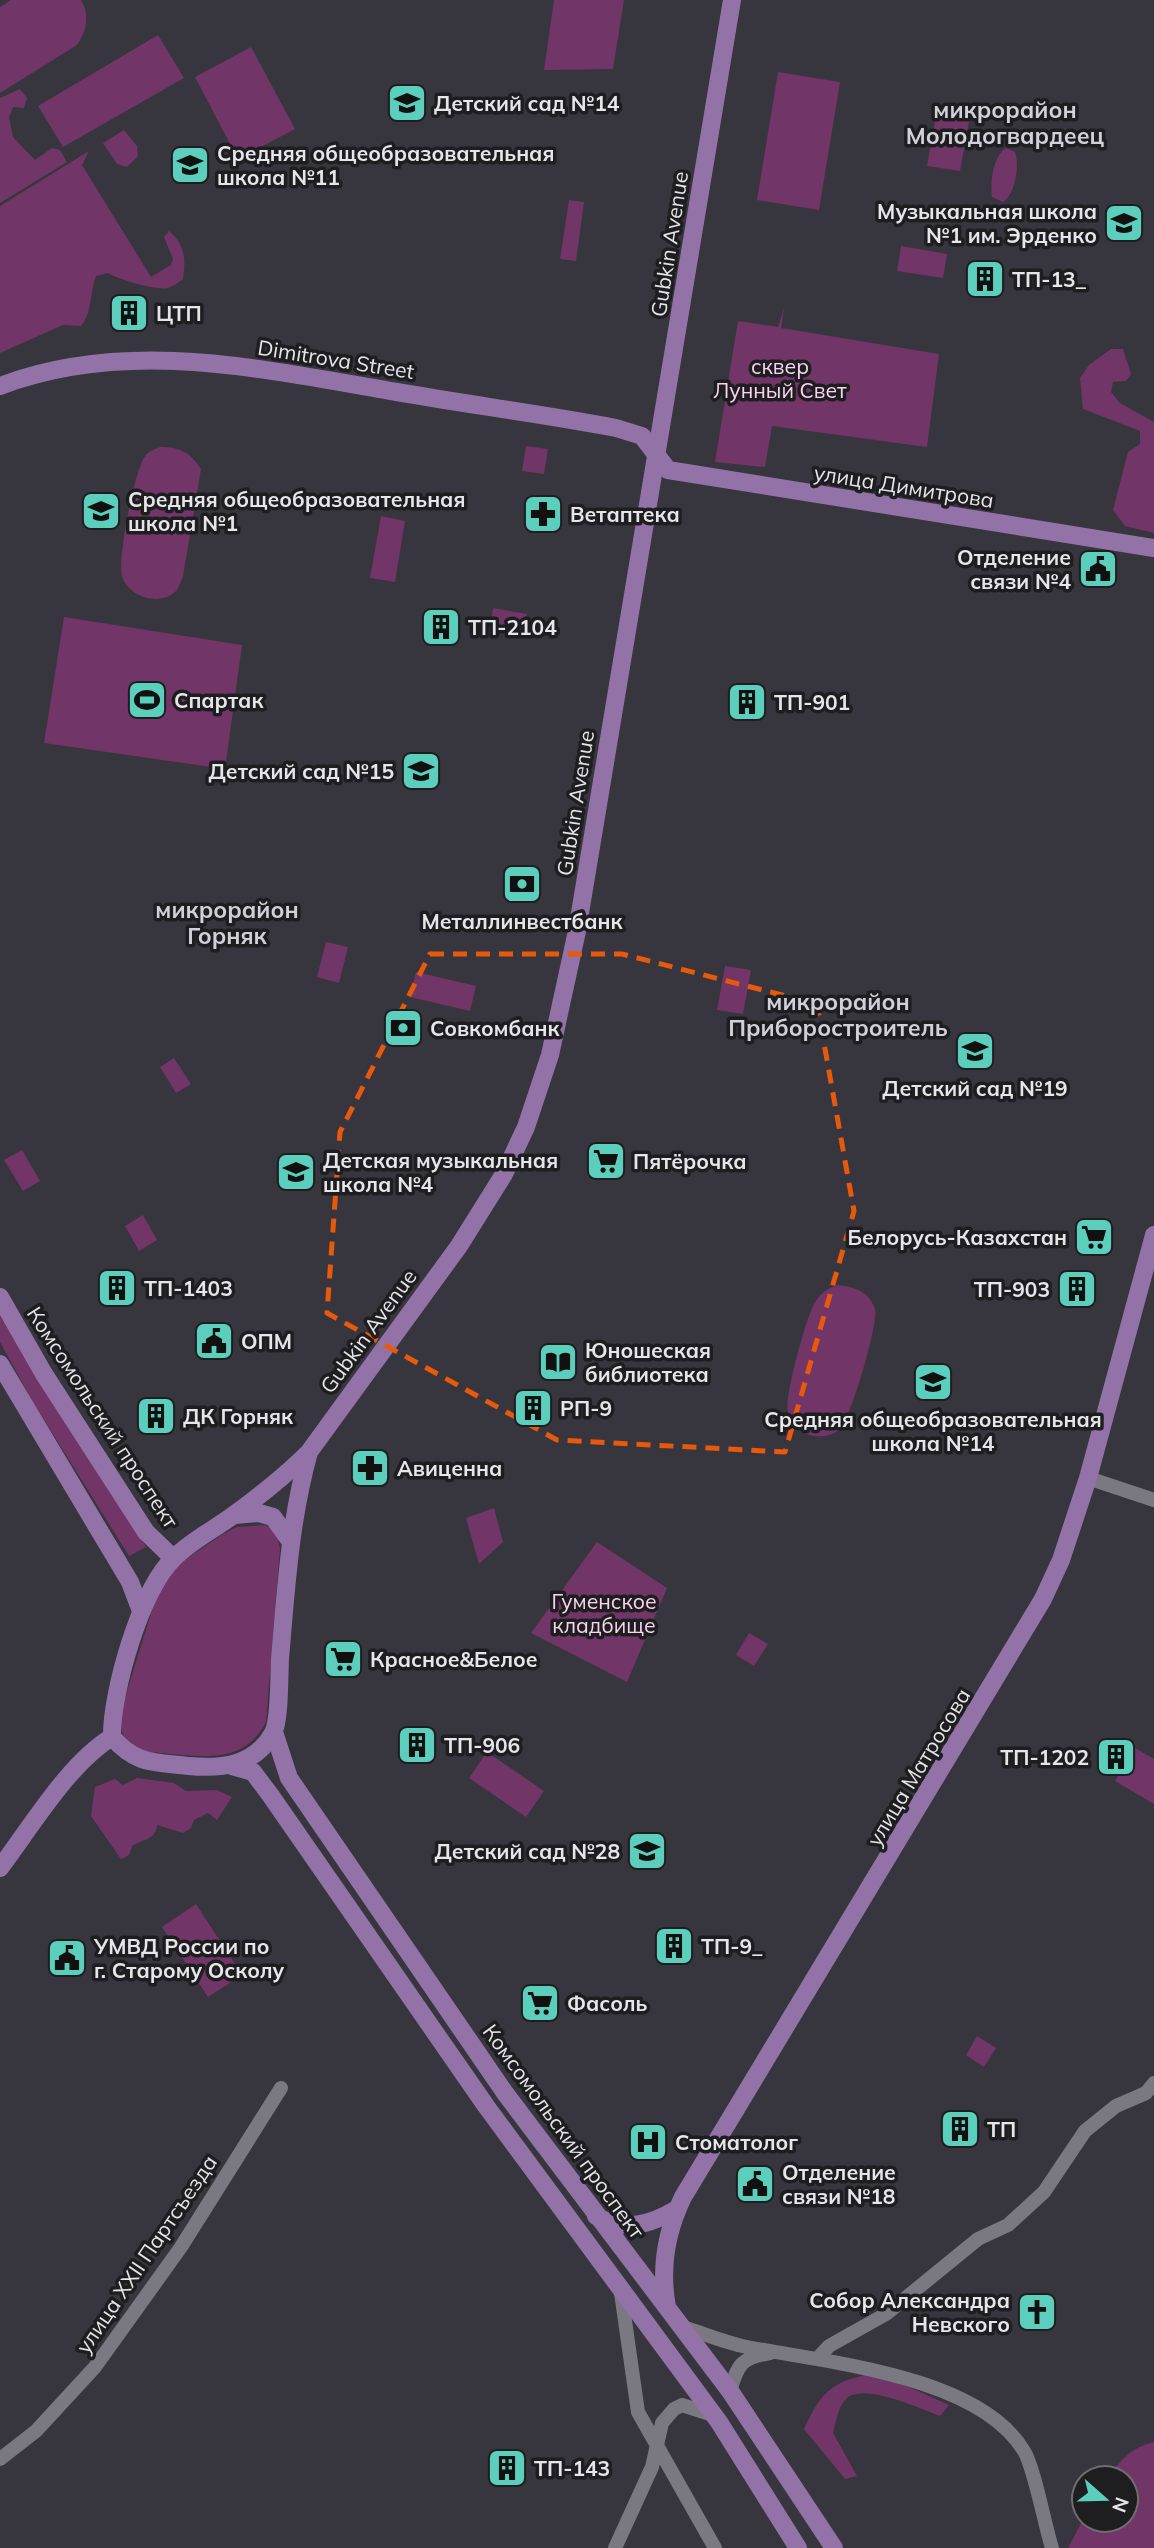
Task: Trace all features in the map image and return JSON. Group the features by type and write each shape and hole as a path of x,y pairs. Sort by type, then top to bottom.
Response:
{"main road":[{"name":"Gubkin Avenue","path":"112,1737 111,1717 141,1611 157,1578 173,1558 234,1515 309,1452 472,1226 504,1174 526,1127 550,1055 577,931 732,0"},
{"name":"Dimitrova Street","path":"0,386 56,370 105,361 195,360 617,428 642,436 656,453"},
{"name":"улица Димитрова","path":"656,453 668,470 1154,548"},
{"name":"улица Матросова","path":"667,2307 662,2276 677,2209 1028,1627 1060,1560 1088,1478 1154,1235"},
{"name":"Комсомольский проспект","path":"0,1297 44,1374 146,1532 173,1558"},
{"path":"0,1364 131,1582 141,1611"},
{"path":"0,1868 71,1773 91,1750 112,1737 131,1756 144,1761 212,1768 232,1766 246,1760 274,1732 290,1542 298,1491 309,1452"},
{"path":"234,1515 259,1513 273,1517 290,1542"},
{"name":"Комсомольский проспект","path":"274,1732 289,1778 505,2093 730,2391 834,2548"},
{"path":"232,1766 253,1772 271,1796 621,2293 713,2415 798,2548"},
{"path":"596,2216 626,2226 656,2222 677,2209"}],"street":[{"path":"1088,1478 1154,1500"},
{"path":"819,2357 829,2346 886,2314 978,2239 1008,2225 1044,2192 1085,2132 1116,2106 1146,2093 1154,2083"},
{"name":"улица XXII Партсъезда","path":"1,2455 36,2431 109,2349 181,2247 281,2088"},
{"path":"621,2293 638,2412 658,2443 715,2548"},
{"path":"681,2326 740,2345 819,2357 904,2378 966,2401 1011,2434 1026,2453 1052,2548"},
{"path":"730,2391 737,2370 746,2358 780,2352"},
{"path":"615,2548 652,2467 662,2423 674,2409 690,2405 713,2415"}],"highlighted area":[{"path":"430,954 622,954 817,1004 854,1211 785,1452 557,1440 327,1313 340,1132"}],"green space":[{"path":"11,0 81,0 86,11 86,23 77,45 0,93 0,7"},
{"path":"554,0 624,0 613,69 544,70"},
{"path":"158,35 184,78 63,147 38,106"},
{"path":"251,47 295,129 238,159 195,77"},
{"path":"778,72 840,82 819,210 757,200"},
{"path":"20,89 27,98 24,108 13,107 9,118 13,137 35,160 52,148 60,150 67,162 0,203 0,98"},
{"path":"936,115 969,121 960,171 927,166"},
{"path":"124,130 137,146 138,156 127,167 117,164 103,143"},
{"path":"1006,148 1015,152 1017,172 1011,193 1003,202 992,197 992,185 995,163"},
{"path":"89,151 82,165 151,277 171,265 173,259 164,237 169,231 183,252 183,279 170,287 156,288 108,273 96,276 89,309 81,326 63,325 0,353 0,206"},
{"path":"569,200 584,202 576,261 560,259"},
{"path":"901,246 947,254 943,278 897,271"},
{"name":"сквер Лунный Свет","path":"784,308 781,328 939,354 927,447 772,426 765,467 715,462 738,321 778,327"},
{"path":"1111,349 1123,349 1131,374 1126,381 1113,382 1111,392 1120,403 1154,422 1154,533 1125,526 1113,510 1128,452 1140,444 1140,431 1083,409 1080,378 1089,365"},
{"path":"526,446 548,449 544,474 522,471"},
{"path":"160,447 184,452 193,458 201,469 183,576 176,591 169,596 153,599 138,594 125,583 121,567 124,534 137,476 146,455"},
{"path":"381,516 405,521 395,582 370,578"},
{"path":"493,608 527,614 524,629 491,623"},
{"path":"64,617 242,645 225,769 44,743"},
{"path":"326,942 348,947 339,983 317,977"},
{"path":"725,966 751,970 743,1014 717,1010"},
{"path":"416,972 476,986 470,1011 410,997"},
{"path":"174,1058 191,1084 176,1093 160,1067"},
{"path":"22,1150 40,1181 23,1191 4,1160"},
{"path":"143,1215 157,1240 139,1251 125,1226"},
{"path":"838,1285 855,1289 869,1298 875,1309 873,1332 844,1423 839,1430 831,1434 812,1436 799,1428 789,1415 789,1391 810,1312 824,1292"},
{"path":"0,1316 146,1547 129,1556 33,1402 0,1342"},
{"path":"494,1508 503,1542 479,1564 466,1518"},
{"path":"265,1525 276,1534 280,1549 266,1722 248,1744 225,1754 170,1754 145,1751 132,1746 124,1737 119,1717 159,1588 176,1566 223,1534 237,1527"},
{"name":"Гуменское кладбище","path":"597,1542 667,1588 627,1682 531,1633"},
{"path":"749,1633 768,1644 754,1666 736,1655"},
{"path":"1135,1748 1154,1759 1154,1804 1115,1781"},
{"path":"487,1752 544,1791 526,1817 469,1778"},
{"path":"137,1778 174,1783 186,1791 217,1790 232,1797 217,1820 208,1813 194,1820 191,1828 183,1833 157,1825 152,1836 132,1846 129,1855 121,1859 91,1816 95,1787 115,1779 123,1785"},
{"path":"196,1904 242,1975 208,1997 162,1927"},
{"path":"977,2036 996,2048 984,2067 966,2055"},
{"path":"866,2375 889,2378 949,2405 940,2416 880,2395 867,2393 848,2397 840,2409 833,2433 857,2476 845,2479 804,2429 827,2392 843,2382"},
{"path":"1154,2442 1154,2548 1068,2548 1075,2534 1140,2534 1140,2464 1119,2464 1140,2447"}],"place":[{"name":"Детский сад №14","path":"407,103"},
{"name":"Cредняя общеобразовательная школа №11","path":"190,165"},
{"name":"Музыкальная школа №1 им. Эрденко","path":"1124,223"},
{"name":"ТП-13_","path":"985,279"},
{"name":"ЦТП","path":"129,313"},
{"name":"Средняя общеобразовательная школа №1","path":"101,511"},
{"name":"Ветаптека","path":"543,514"},
{"name":"Отделение связи №4","path":"1098,569"},
{"name":"ТП-2104","path":"441,627"},
{"name":"Спартак","path":"147,700"},
{"name":"ТП-901","path":"747,702"},
{"name":"Детский сад №15","path":"421,771"},
{"name":"Металлинвестбанк","path":"522,884"},
{"name":"Совкомбанк","path":"403,1028"},
{"name":"Детский сад №19","path":"975,1051"},
{"name":"Пятёрочка","path":"606,1161"},
{"name":"Детская музыкальная школа №4","path":"296,1172"},
{"name":"Белорусь-Казахстан","path":"1094,1237"},
{"name":"ТП-1403","path":"117,1288"},
{"name":"ТП-903","path":"1077,1289"},
{"name":"ОПМ","path":"214,1341"},
{"name":"Юношеская библиотека","path":"558,1362"},
{"name":"Средняя общеобразовательная школа №14","path":"933,1382"},
{"name":"РП-9","path":"533,1408"},
{"name":"ДК Горняк","path":"156,1416"},
{"name":"Авиценна","path":"370,1468"},
{"name":"Красное&Белое","path":"343,1659"},
{"name":"ТП-906","path":"417,1745"},
{"name":"ТП-1202","path":"1116,1757"},
{"name":"Детский сад №28","path":"647,1851"},
{"name":"ТП-9_","path":"674,1946"},
{"name":"УМВД России по г. Старому Осколу","path":"67,1958"},
{"name":"Фасоль","path":"540,2003"},
{"name":"ТП","path":"960,2129"},
{"name":"Стоматолог","path":"648,2142"},
{"name":"Отделение связи №18","path":"755,2184"},
{"name":"Собор Александра Невского","path":"1037,2312"},
{"name":"ТП-143","path":"507,2468"}],"district":[{"name":"микрорайон Молодогвардеец","path":"1005,122"},
{"name":"микрорайон Горняк","path":"227,922"},
{"name":"микрорайон Приборостроитель","path":"838,1014"}]}
